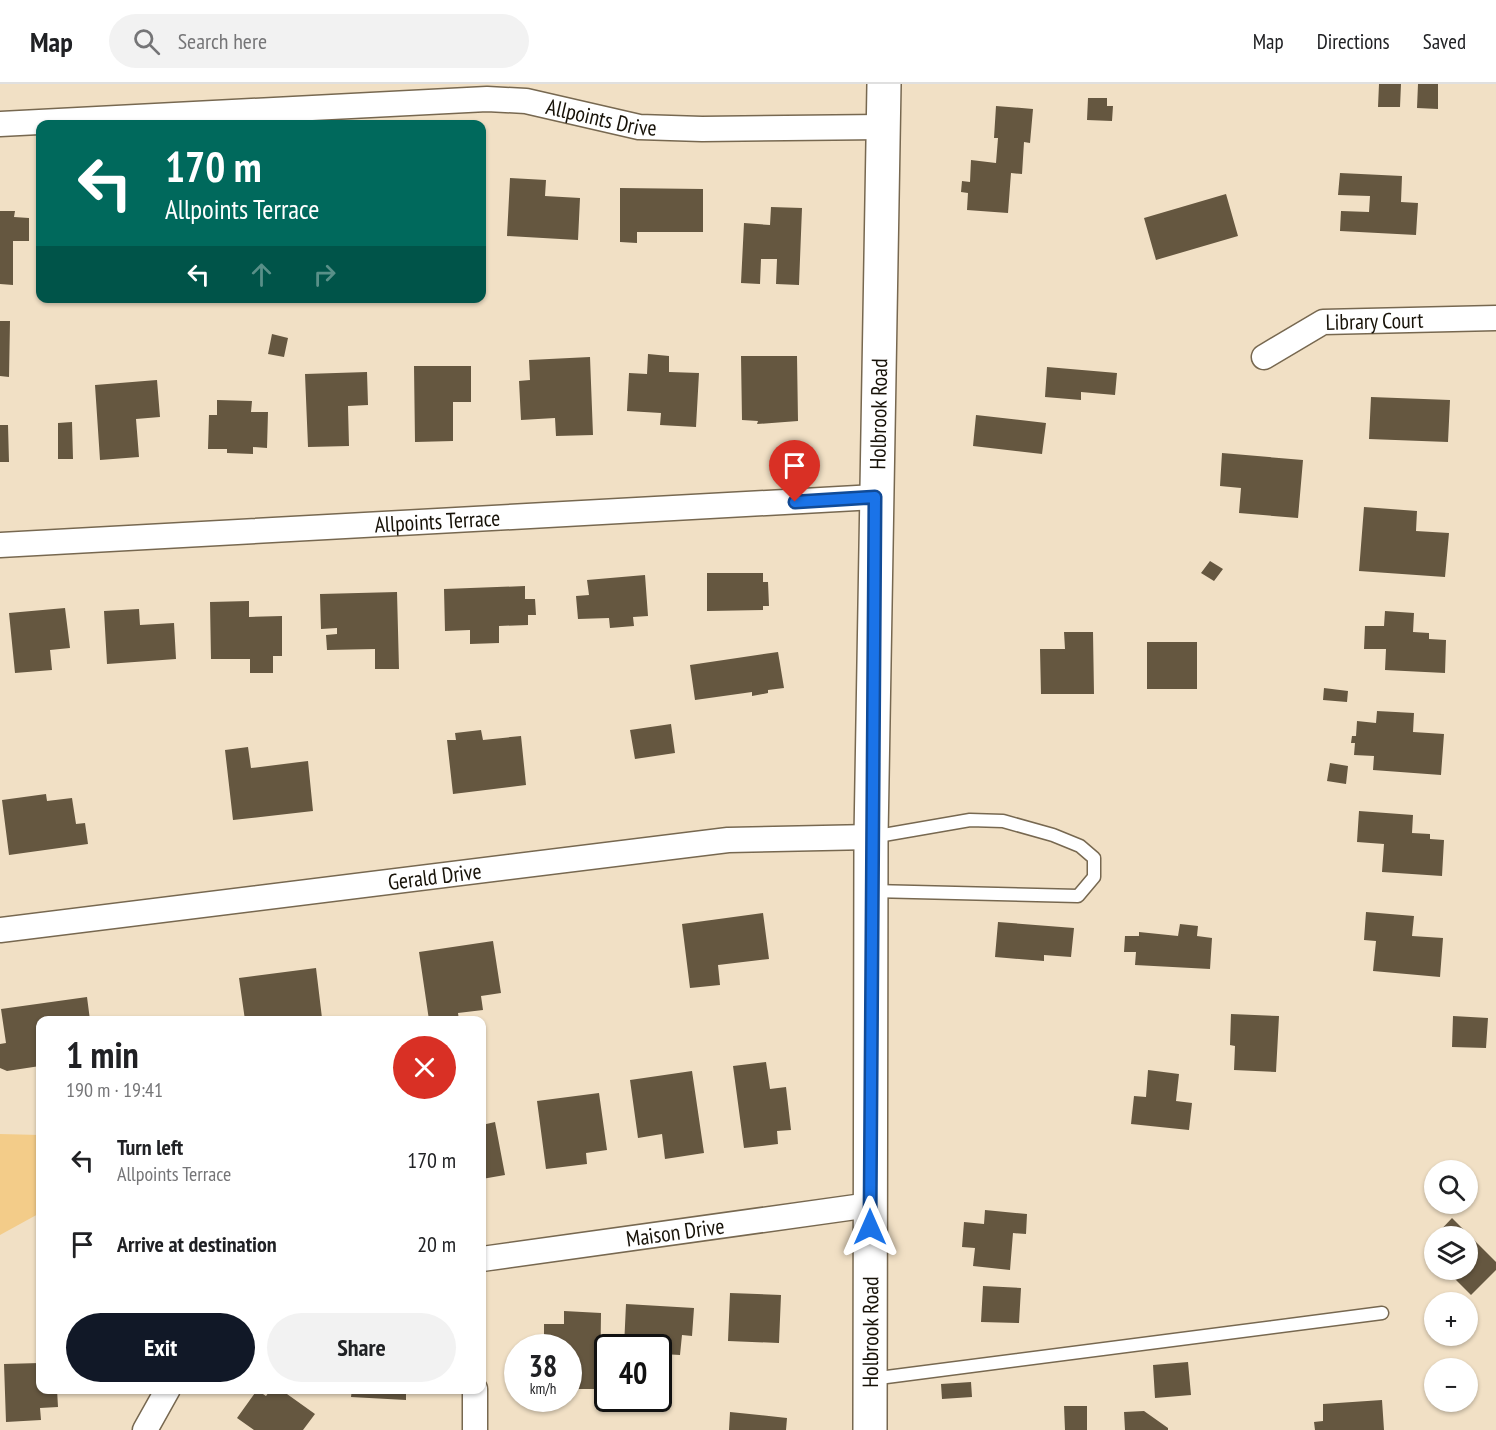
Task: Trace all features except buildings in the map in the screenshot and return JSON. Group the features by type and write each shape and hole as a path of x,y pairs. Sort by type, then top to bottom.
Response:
{"street":[{"name":"Holbrook Road","path":"870,1430 871,837 875,497 884,84"},
{"name":"Allpoints Drive","path":"78,120 487,99 526,101 639,127 702,129 882,127"},
{"name":"Allpoints Drive","path":"0,124 36,122"},
{"name":"Library Court","path":"1264,357 1323,322 1496,318"},
{"name":"Allpoints Terrace","path":"0,545 875,497"},
{"name":"Gerald Drive","path":"0,930 728,840 871,837"},
{"name":"Maison Drive","path":"486,1258 870,1205"},
{"path":"145,1430 165,1394"},
{"path":"475,1394 475,1430"}],"lane":[{"path":"871,837 970,820 1003,821 1053,835 1080,846 1094,858 1094,877 1078,896 871,891"},
{"path":"870,1379 1382,1313"}],"shaded area":[{"path":"0,1134 36,1135 36,1215 0,1235"}],"route":[{"path":"795,502 875,497 870,1227"}]}
